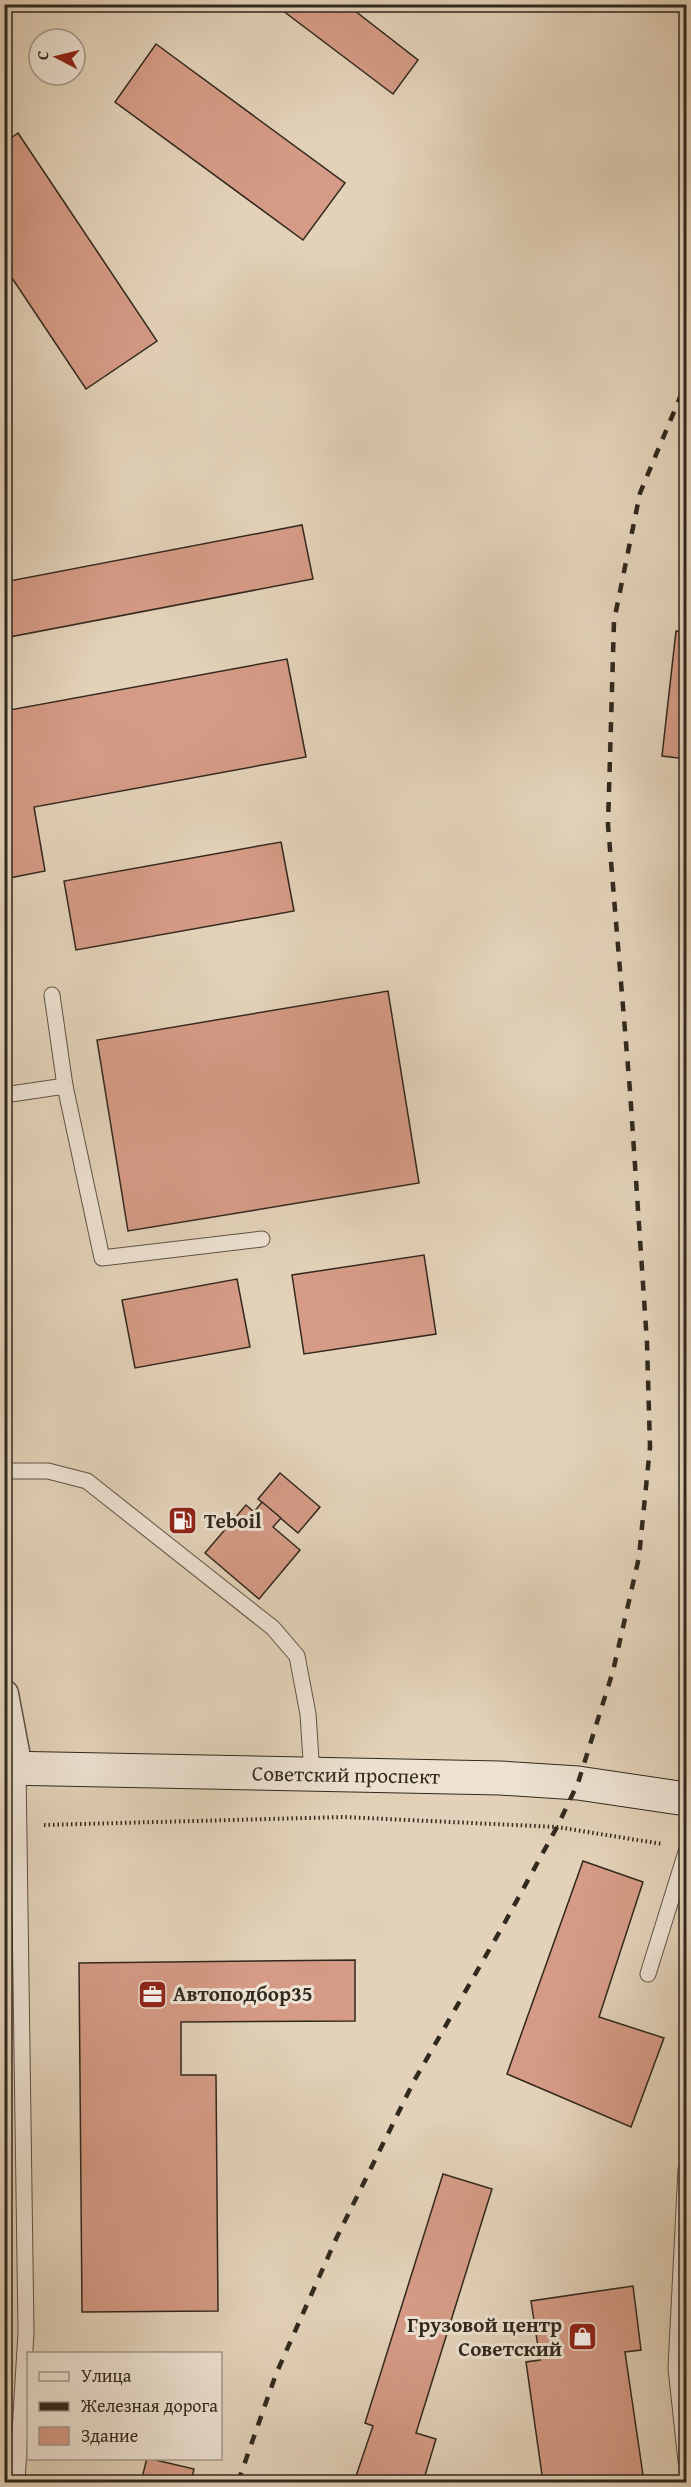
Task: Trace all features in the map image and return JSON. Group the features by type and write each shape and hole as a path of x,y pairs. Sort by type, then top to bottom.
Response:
{"street":[{"path":"4,1694 11,1768"},
{"name":"Советский проспект","path":"11,1768 500,1778 578,1784 687,1799"}],"lane":[{"path":"52,995 65,1086 102,1258 262,1239"},
{"path":"4,1095 65,1086"},
{"path":"4,1471 48,1471 87,1480 273,1628 297,1656 308,1714 312,1775"},
{"path":"11,1768 18,1826 26,2332 17,2482"},
{"path":"648,1974 687,1852"},
{"path":"687,2169 676,2368 687,2461"}],"path":[{"path":"18,1826 344,1817 557,1827 663,1845"}],"building":[{"path":"274,4 346,4 418,60 393,94"},
{"path":"156,44 345,183 303,240 115,102"},
{"path":"18,133 157,341 86,389 4,266 4,143"},
{"path":"302,525 313,579 4,638 4,582"},
{"path":"676,631 686,632 686,759 662,756"},
{"path":"287,659 306,757 34,807 45,871 4,879 4,711"},
{"path":"281,842 294,911 76,950 64,881"},
{"path":"388,991 419,1183 128,1231 97,1040"},
{"path":"424,1255 436,1334 304,1354 292,1275"},
{"path":"237,1279 250,1347 135,1368 122,1300"},
{"path":"280,1473 320,1507 298,1533 258,1499"},
{"path":"262,1502 281,1518 273,1527 300,1550 259,1599 205,1553 246,1505 254,1512"},
{"path":"583,1861 643,1882 599,2017 664,2038 631,2127 507,2074"},
{"path":"355,1960 355,2021 181,2022 181,2075 216,2075 218,2311 82,2312 79,1963"},
{"path":"443,2174 492,2189 416,2433 436,2439 423,2482 354,2482 373,2426 365,2423"},
{"path":"633,2286 641,2350 625,2352 644,2482 543,2482 526,2362 540,2360 531,2301"},
{"path":"146,2460 194,2469 191,2482 141,2482"}],"railway":[{"path":"238,2482 276,2374 336,2239 414,2081 504,1924 557,1827 578,1783 613,1671 639,1557 650,1447 647,1343 630,1091 608,825 614,621 640,493 686,383"}],"place":[{"name":"Teboil","path":"183,1521"},
{"name":"Автоподбор35","path":"152,1994"},
{"name":"Грузовой центр Советский","path":"583,2337"}]}
